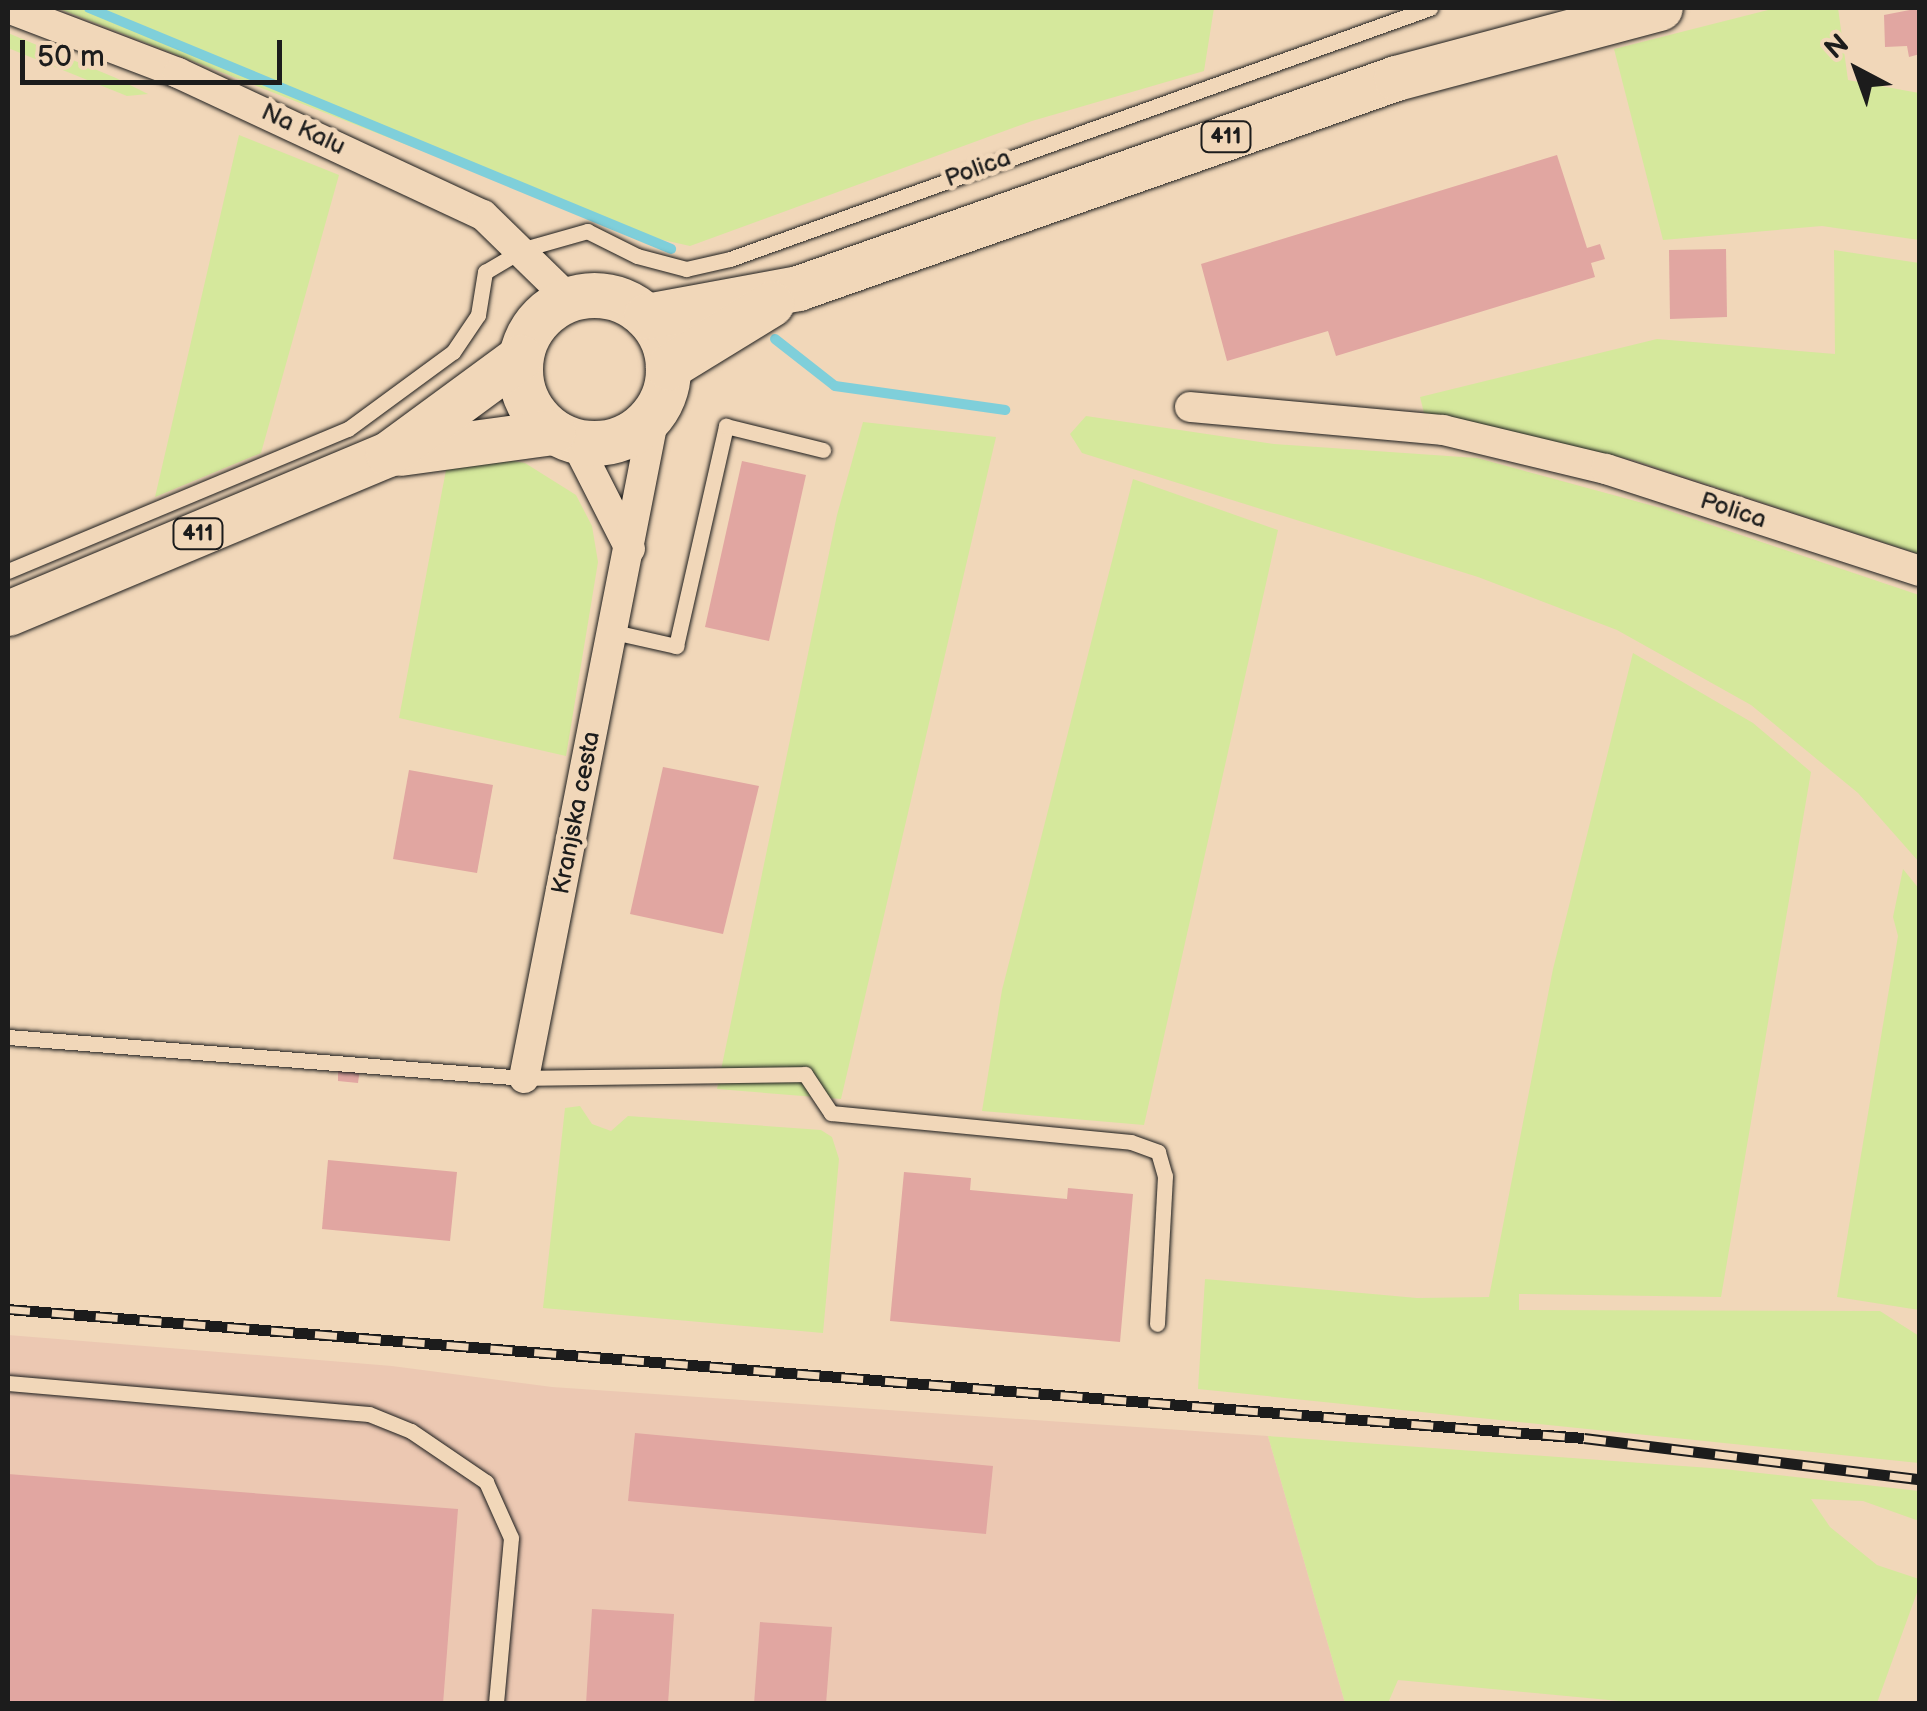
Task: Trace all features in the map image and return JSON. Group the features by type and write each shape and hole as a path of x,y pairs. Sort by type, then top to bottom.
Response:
{"main road":[{"name":"411","path":"646,316 798,288 1396,78 1660,8"},
{"name":"411","path":"668,367 798,288"},
{"path":"569,298 610,296 646,316 662,339 668,367 655,412"},
{"name":"411","path":"8,613 388,454 520,358 536,321 569,298"},
{"path":"520,358 526,400 564,436"},
{"name":"411","path":"388,454 564,436 611,442 655,412"}],"street":[{"name":"Na Kalu","path":"8,8 178,73 484,215 524,249 569,298"},
{"name":"Polica","path":"1190,407 1443,430 1606,469 1920,571"},
{"name":"Kranjska cesta","path":"524,1078 655,412"},
{"path":"564,436 630,549"}],"lane":[{"name":"Polica","path":"8,570 348,429 453,352 478,315 485,272 524,249 587,231 637,256 686,268 730,259 1430,8"},
{"path":"614,632 676,646 726,426 823,450"},
{"path":"8,1038 524,1078 806,1074 831,1114 1131,1142 1158,1152 1165,1176 1157,1324"},
{"path":"8,1383 369,1414 411,1431 486,1482 511,1538 496,1704"}],"shaded area":[{"path":"8,1335 392,1366 552,1387 1268,1436 1345,1703 8,1703"}],"green space":[{"path":"57,8 1214,8 1204,71 1032,121 690,246 632,233"},
{"path":"1776,8 1838,8 1848,80 1919,93 1919,240 1822,226 1663,240 1614,49"},
{"path":"8,33 148,94 127,96 8,48"},
{"path":"239,135 339,175 261,453 155,497"},
{"path":"1834,250 1919,263 1919,554 1633,460 1424,413 1420,397 1657,339 1835,354"},
{"path":"1086,416 1274,444 1477,458 1661,508 1919,595 1919,862 1858,793 1751,705 1617,630 1478,577 1082,453 1070,434"},
{"path":"863,422 996,437 841,1099 717,1089 837,515"},
{"path":"497,458 525,463 576,495 592,526 598,562 566,756 399,718 446,470"},
{"path":"1133,479 1278,530 1144,1125 982,1111 1002,990"},
{"path":"1633,653 1753,723 1811,772 1721,1297 1519,1294 1519,1310 1880,1311 1919,1336 1919,1463 1198,1389 1205,1279 1417,1298 1489,1297 1553,969"},
{"path":"1903,869 1920,890 1919,1310 1837,1297 1898,936 1893,917"},
{"path":"580,1106 592,1124 611,1131 628,1116 821,1130 832,1137 839,1159 823,1333 543,1308 565,1108"},
{"path":"1268,1436 1724,1469 1919,1491 1919,1521 1863,1501 1811,1499 1830,1527 1877,1565 1919,1579 1919,1587 1877,1703 1651,1704 1398,1680 1388,1703 1345,1703"}],"building":[{"path":"1920,8 1920,54 1909,57 1907,46 1885,47 1884,15"},
{"path":"1557,155 1587,248 1600,244 1605,259 1591,263 1595,277 1336,356 1328,331 1227,361 1201,264"},
{"path":"1726,249 1727,317 1670,319 1669,250"},
{"path":"742,461 806,475 769,641 705,627"},
{"path":"663,767 759,786 723,934 630,914"},
{"path":"409,770 493,785 477,873 393,859"},
{"path":"338,1065 360,1068 358,1083 338,1081"},
{"path":"328,1160 457,1172 450,1241 322,1229"},
{"path":"904,1172 971,1178 970,1190 1067,1199 1068,1188 1133,1194 1120,1342 890,1321"},
{"path":"635,1433 993,1466 986,1534 628,1501"},
{"path":"8,1474 458,1509 443,1704 8,1704"},
{"path":"592,1609 674,1614 668,1704 586,1704"},
{"path":"760,1622 832,1627 826,1704 754,1704"}],"waterway":[{"path":"89,8 671,249"},
{"path":"775,339 835,386 1005,410"}],"railway":[{"path":"8,1309 1584,1438 1920,1479"}]}
